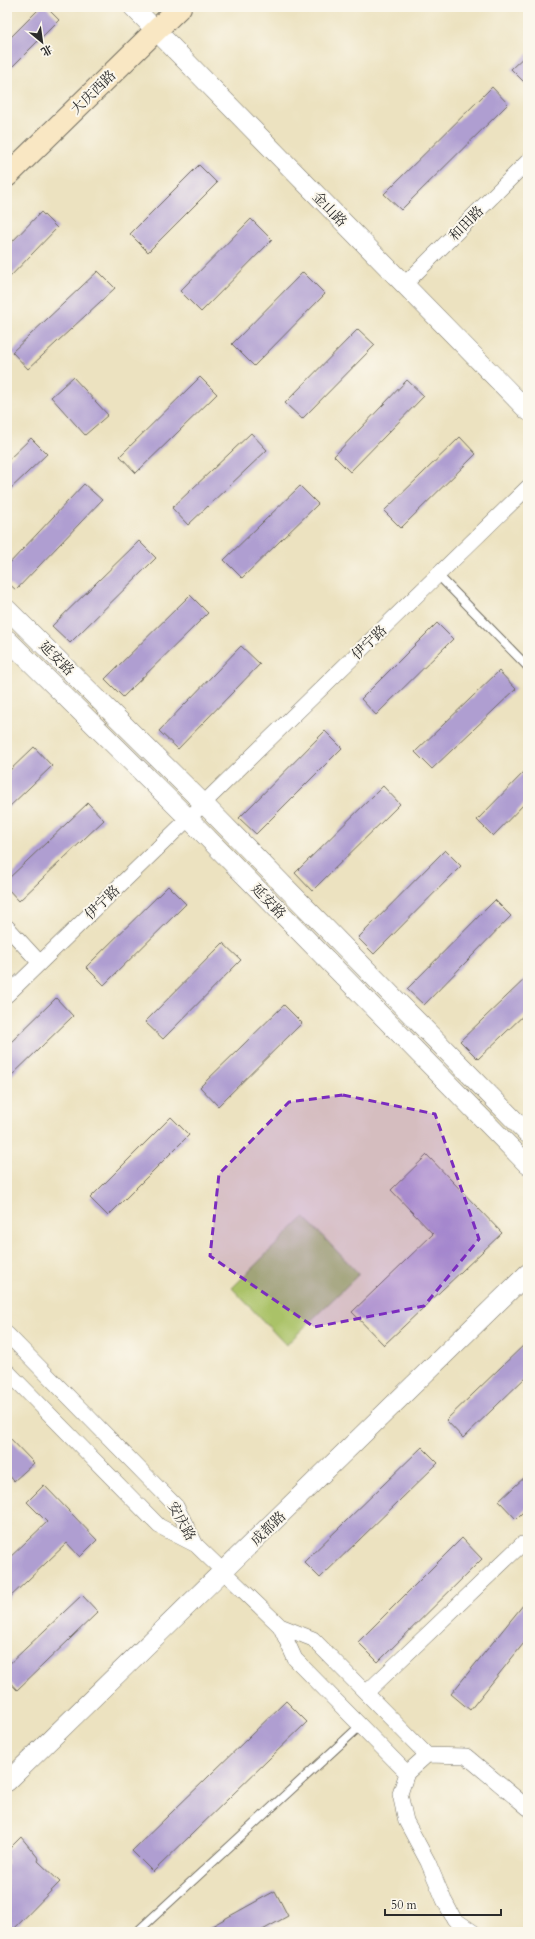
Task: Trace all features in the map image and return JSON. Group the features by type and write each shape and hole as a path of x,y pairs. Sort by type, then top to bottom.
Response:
{"main road":[{"name":"大庆西路","path":"7,176 180,7"}],"street":[{"name":"金山路","path":"132,7 528,411"},
{"name":"和田路","path":"404,285 528,161"},
{"name":"伊宁路","path":"210,797 528,487"},
{"name":"延安路","path":"7,609 203,803 528,1134"},
{"name":"延安路","path":"7,639 192,814 528,1165"},
{"name":"伊宁路","path":"7,995 192,814"},
{"path":"7,927 40,963"},
{"name":"成都路","path":"7,1782 528,1273"},
{"name":"安庆路","path":"7,1334 176,1506 196,1544"},
{"name":"安庆路","path":"7,1372 159,1526 196,1544"},
{"path":"196,1544 280,1626 313,1639 427,1755"},
{"path":"366,1693 522,1544 528,1546"},
{"path":"280,1626 294,1659 407,1773"},
{"path":"473,1932 454,1919 444,1900 428,1862 406,1821 400,1794 407,1773 427,1755 466,1756 528,1808"}],"lane":[{"path":"438,575 528,667"},
{"path":"137,1932 360,1726"}],"highlighted area":[{"path":"343,1095 435,1114 479,1239 424,1306 314,1327 210,1256 219,1174 289,1102"}],"green space":[{"path":"304,1217 359,1274 286,1345 232,1288"}],"building":[{"path":"41,7 46,7 59,20 7,72 7,41"},
{"path":"528,53 528,86 511,69"},
{"path":"492,87 508,104 401,210 384,194"},
{"path":"199,165 217,183 148,252 130,234"},
{"path":"41,212 57,228 7,280 7,247"},
{"path":"251,219 272,240 201,312 180,291"},
{"path":"98,271 115,288 28,369 12,352"},
{"path":"303,272 325,294 254,366 232,344"},
{"path":"358,329 375,345 302,419 285,403"},
{"path":"73,377 108,415 85,435 51,397"},
{"path":"200,377 217,394 136,473 120,456"},
{"path":"407,380 424,396 350,472 334,456"},
{"path":"251,433 267,450 188,525 172,508"},
{"path":"460,437 476,454 401,528 384,511"},
{"path":"31,438 47,454 7,492 7,461"},
{"path":"84,484 102,500 16,590 7,582 7,566"},
{"path":"300,486 318,504 242,578 224,560"},
{"path":"139,541 156,558 70,643 52,626"},
{"path":"190,595 208,613 123,697 105,679"},
{"path":"437,623 453,639 376,715 361,699"},
{"path":"241,646 260,664 178,749 159,731"},
{"path":"499,671 516,689 432,769 415,752"},
{"path":"325,731 342,748 256,834 239,818"},
{"path":"34,747 52,766 7,809 7,773"},
{"path":"528,768 528,800 493,836 477,820"},
{"path":"383,786 400,804 312,891 295,873"},
{"path":"88,803 104,820 19,901 7,888 7,880"},
{"path":"445,850 461,866 374,954 358,938"},
{"path":"168,886 186,904 104,985 86,967"},
{"path":"495,900 511,916 424,1005 407,989"},
{"path":"223,943 241,960 163,1039 145,1022"},
{"path":"528,976 528,1011 478,1059 460,1041"},
{"path":"56,998 73,1016 7,1080 7,1046"},
{"path":"284,1005 302,1023 218,1106 200,1087"},
{"path":"171,1117 189,1135 108,1216 90,1198"},
{"path":"427,1155 502,1233 384,1345 352,1312 433,1234 391,1190"},
{"path":"528,1341 528,1375 463,1438 446,1420"},
{"path":"7,1435 34,1463 14,1481 7,1473"},
{"path":"422,1447 438,1463 320,1578 304,1562"},
{"path":"528,1474 528,1507 516,1519 499,1501"},
{"path":"44,1485 97,1540 80,1557 67,1543 7,1600 7,1560 47,1522 27,1502"},
{"path":"462,1538 482,1559 378,1662 358,1642"},
{"path":"82,1595 98,1612 17,1690 7,1679 7,1666"},
{"path":"528,1599 528,1638 470,1710 451,1694"},
{"path":"286,1701 307,1722 153,1872 132,1851"},
{"path":"21,1837 39,1859 38,1861 60,1882 11,1932 7,1932 7,1851"},
{"path":"275,1891 288,1916 259,1932 201,1932"}]}
